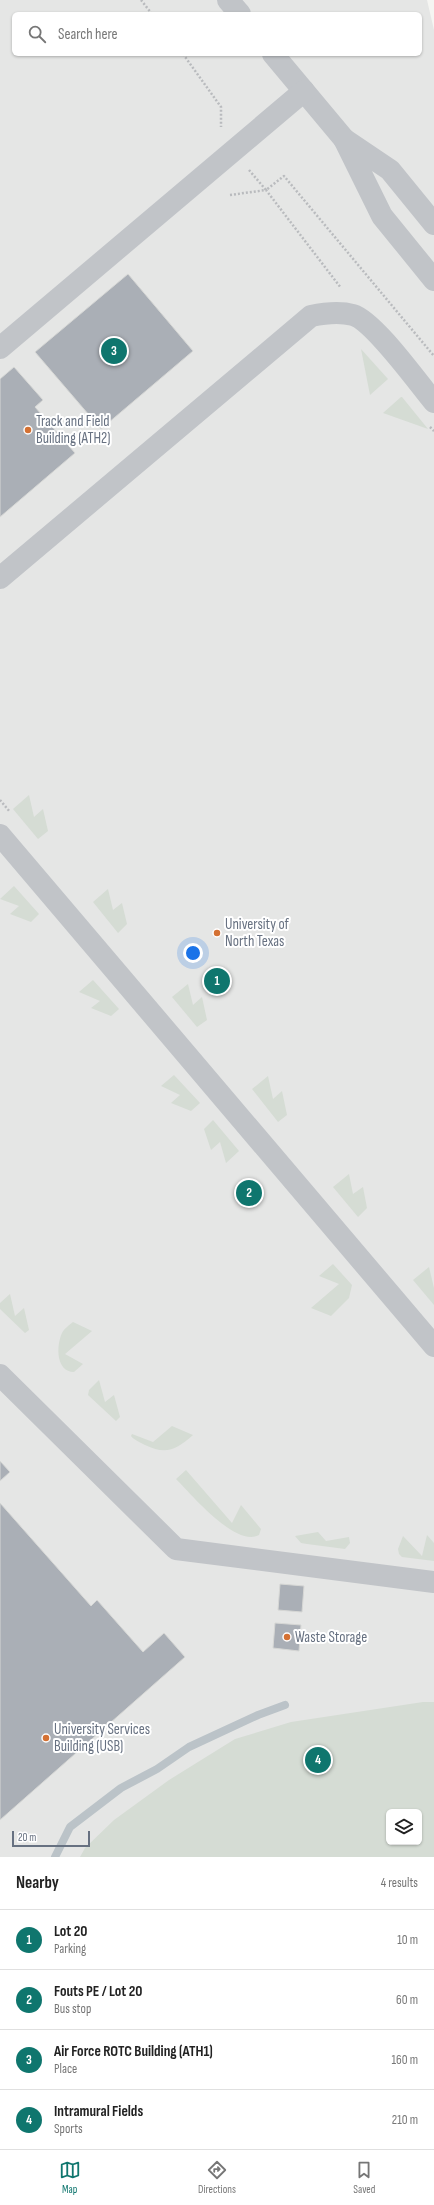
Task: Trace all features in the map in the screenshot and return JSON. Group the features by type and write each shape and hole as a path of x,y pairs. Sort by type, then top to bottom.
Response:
{"lane":[{"path":"228,0 238,12"},
{"path":"275,56 344,139 382,216 434,280"},
{"path":"0,348 304,91"},
{"path":"344,139 390,170 434,224"},
{"path":"0,578 311,316 331,312 354,315 372,328 434,402"},
{"path":"0,835 434,1346"},
{"path":"0,1375 176,1549 434,1582"}],"path":[{"path":"141,0 150,12"},
{"path":"184,56 221,107 221,130"},
{"path":"247,168 266,190 342,288"},
{"path":"230,195 266,190 284,176 434,356"}],"shaded area":[{"name":"University of North Texas","path":"0,0 427,0 434,30 434,1857 0,1857"},
{"path":"361,349 388,379 370,395"},
{"path":"402,397 428,429 383,413"},
{"path":"29,795 34,817 43,809 48,831 38,839 13,809"},
{"path":"14,886 39,914 31,922 10,914 19,906 0,899"},
{"path":"108,889 113,910 122,903 127,924 118,933 93,902"},
{"path":"93,980 119,1009 111,1016 91,1008 100,1001 79,992"},
{"path":"188,984 193,1005 202,997 207,1020 197,1027 172,997"},
{"path":"174,1075 200,1103 191,1111 171,1103 180,1095 161,1086"},
{"path":"268,1076 273,1099 282,1091 287,1115 278,1122 252,1089"},
{"path":"213,1120 239,1151 226,1163 220,1142 211,1150 204,1129"},
{"path":"349,1174 353,1194 363,1187 367,1208 358,1217 333,1187"},
{"path":"333,1264 352,1285 349,1298 331,1316 311,1308 339,1284 319,1276"},
{"path":"429,1267 434,1288 434,1305 413,1280"},
{"path":"10,1294 15,1316 24,1308 29,1330 25,1333 0,1309 0,1303"},
{"path":"73,1322 92,1331 65,1354 83,1364 74,1372 68,1371 64,1368 58,1351 62,1333"},
{"path":"99,1380 105,1402 114,1395 120,1417 116,1421 88,1395 89,1390"},
{"path":"172,1426 193,1435 176,1447 165,1450 152,1448 135,1440 131,1436 132,1434 153,1442"},
{"path":"186,1470 232,1523 241,1505 261,1529 259,1535 249,1537 238,1534 214,1518 176,1479"},
{"path":"318,1532 326,1541 349,1537 350,1543 345,1549 301,1543 295,1536"},
{"path":"427,1535 434,1543 434,1561 402,1557 399,1554 398,1549 403,1536 422,1556"},
{"path":"423,1702 434,1702 434,1857 80,1857 85,1848 114,1820 169,1780 235,1739 291,1722"}],"building":[{"path":"128,274 193,351 101,429 35,352"},
{"name":"Track and Field Building (ATH2)","path":"14,367 43,400 35,407 75,453 0,517 0,379"},
{"path":"0,1461 10,1472 0,1481"},
{"name":"University Services Building (USB)","path":"0,1503 91,1606 97,1600 143,1652 164,1633 185,1657 0,1820"},
{"name":"Waste Storage","path":"280,1584 304,1586 302,1612 278,1610"},
{"name":"Waste Storage","path":"275,1623 301,1625 299,1651 273,1648"}],"waterway":[{"path":"55,1857 70,1827 121,1788 157,1769 189,1747 258,1715 285,1705"}],"place":[{"name":"Air Force ROTC Building (ATH1)","path":"114,351"},
{"name":"Track and Field Building (ATH2)","path":"28,430"},
{"name":"University of North Texas","path":"217,933"},
{"name":"Lot 20","path":"217,981"},
{"name":"Fouts PE / Lot 20","path":"249,1193"},
{"name":"Waste Storage","path":"287,1637"},
{"name":"University Services Building (USB)","path":"46,1738"},
{"name":"Intramural Fields","path":"318,1760"}]}
